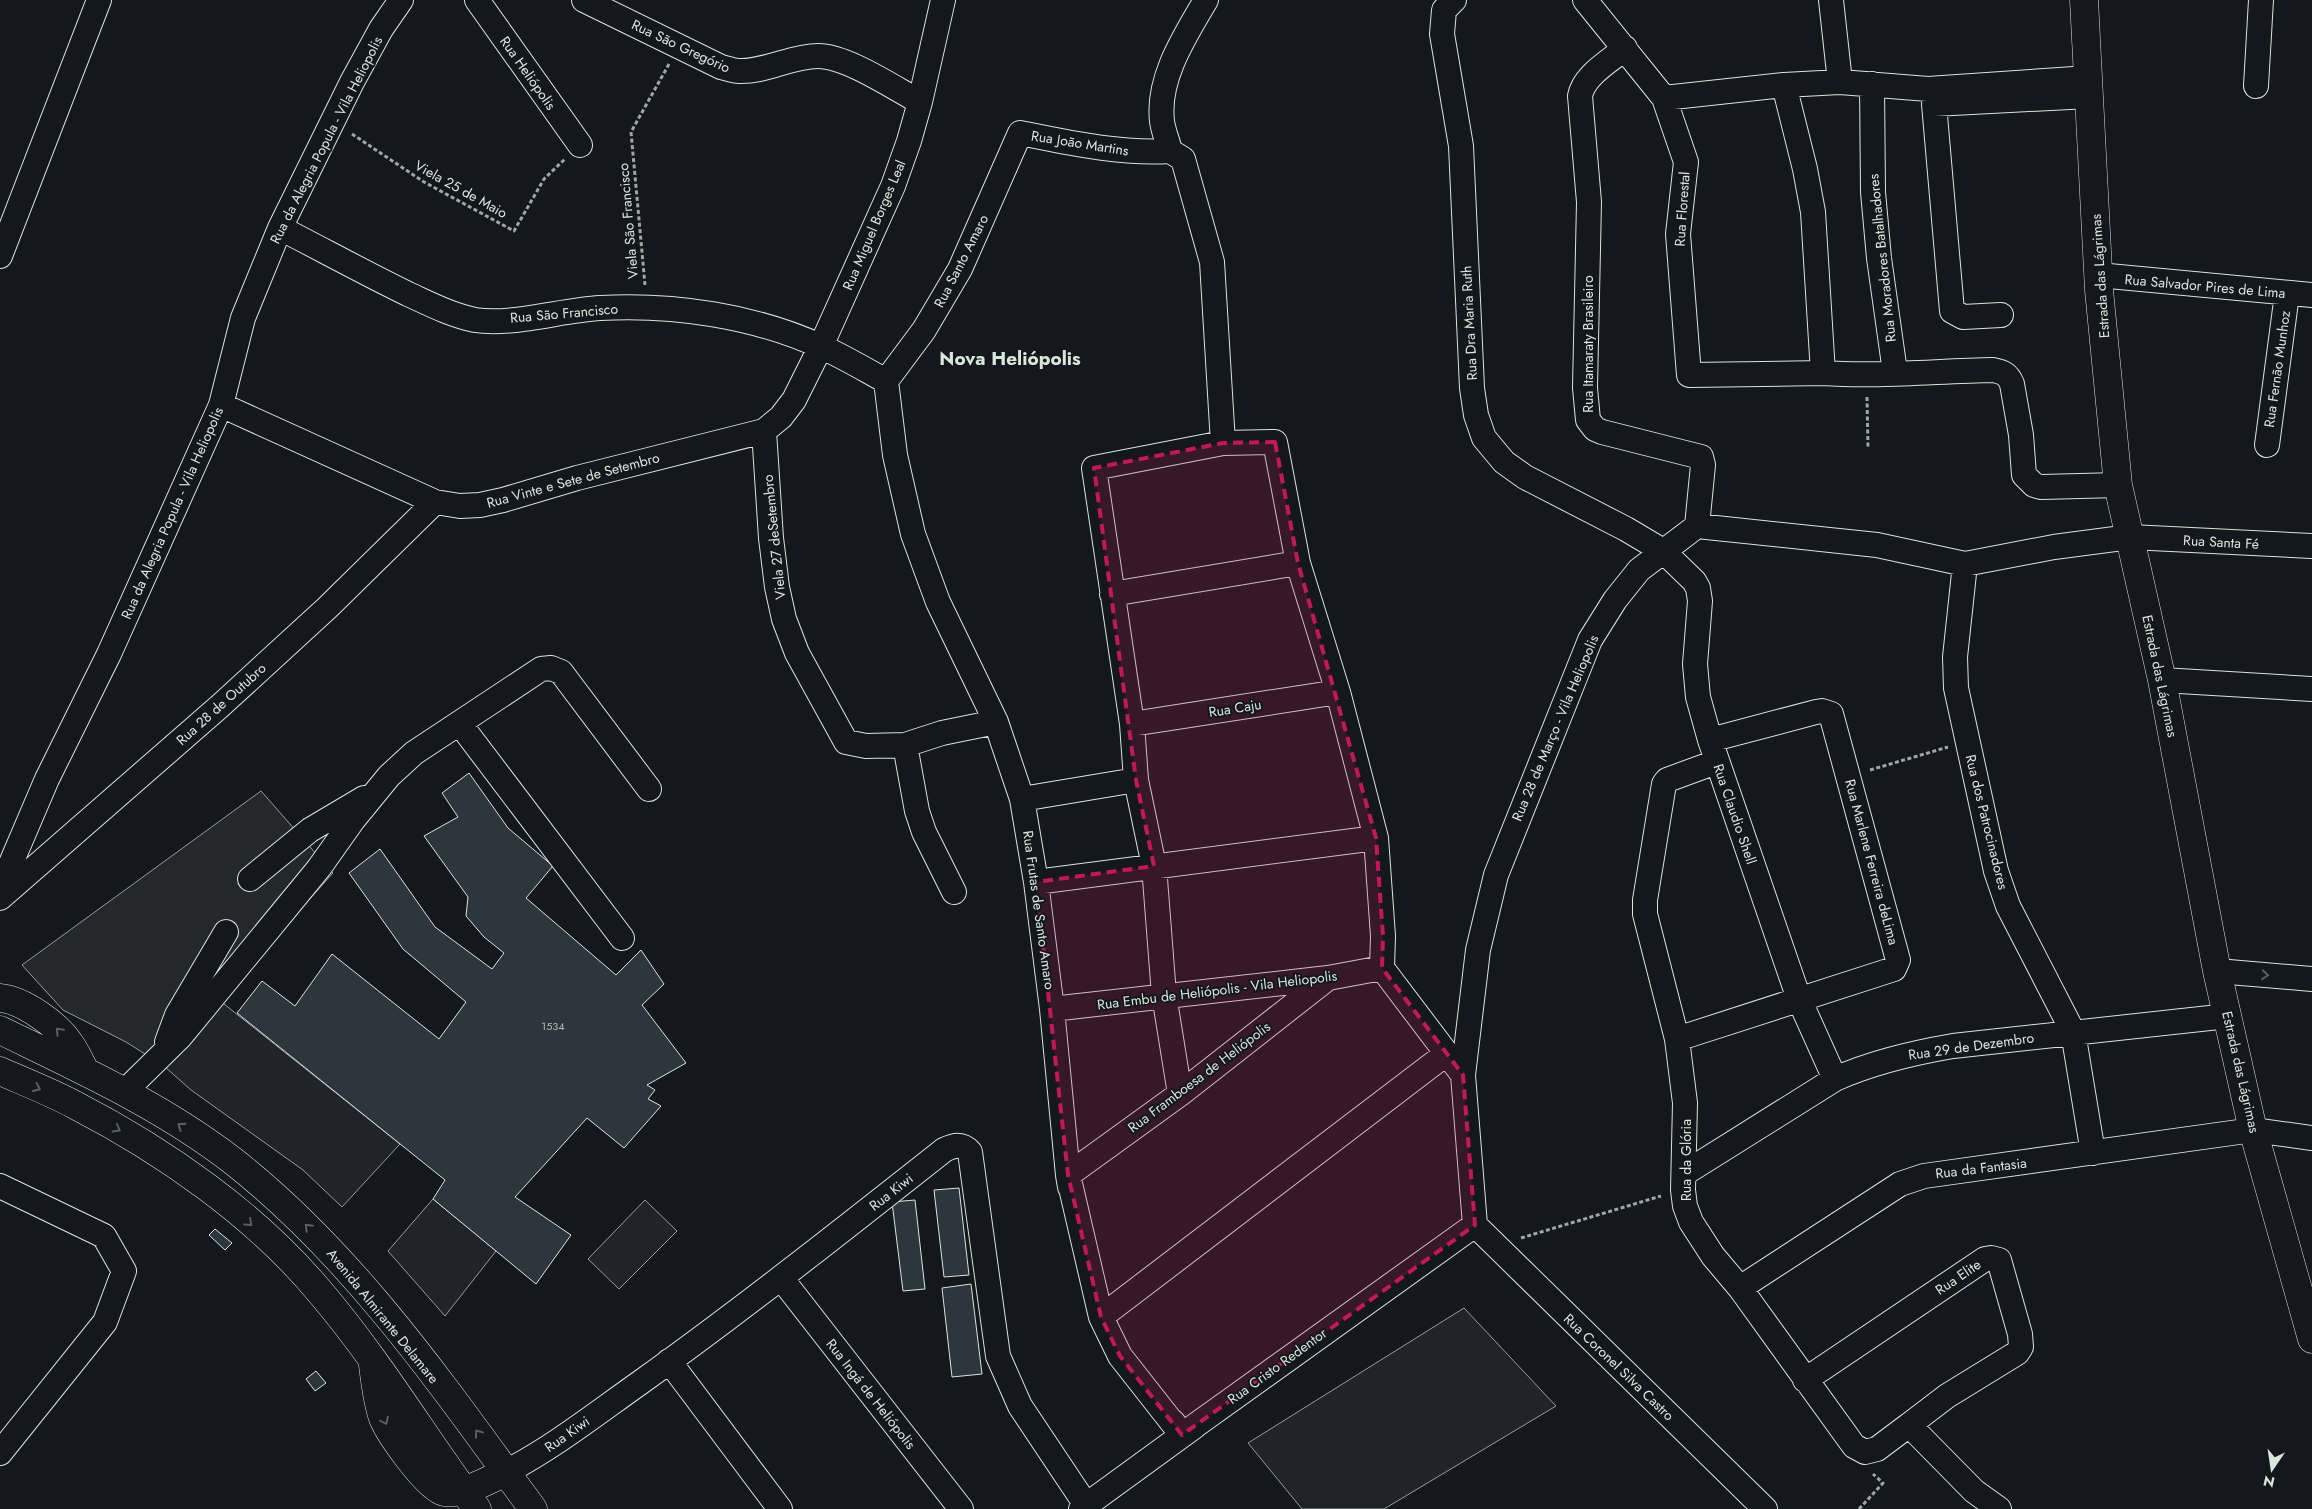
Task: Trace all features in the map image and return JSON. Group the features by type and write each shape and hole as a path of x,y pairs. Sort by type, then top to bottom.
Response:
{"main road":[{"name":"Estrada das Lágrimas","path":"2084,0 2098,275 2118,484 2162,680 2217,971 2253,1130 2312,1339"},
{"path":"0,998 28,1008 53,1024 70,1043 85,1071"},
{"name":"Avenida Almirante Delamare","path":"0,1030 125,1091 156,1109 232,1160 286,1206 346,1266 469,1422 533,1509"},
{"path":"0,1070 75,1105 151,1148 231,1207 283,1253 320,1291 371,1356 382,1415 402,1448 437,1489 470,1499 506,1472"}],"street":[{"path":"0,256 99,0"},
{"name":"Rua da Alegria Popula - Vila Heliopolis","path":"0,889 47,779 109,654 221,405 243,318 280,228 332,121 381,29 401,0"},
{"name":"Rua Heliópolis","path":"477,0 580,145"},
{"name":"Rua São Gregório","path":"584,0 737,72 752,70 796,57 820,56 844,62 920,102"},
{"name":"Rua Miguel Borges Leal","path":"764,431 781,417 794,400 821,346 892,186 909,141 920,102 943,0"},
{"path":"1206,0 1181,42 1163,94 1162,121 1176,155 1212,262 1223,443"},
{"name":"Rua Dra Maria Ruth","path":"1454,0 1444,10 1442,34 1461,146 1472,388 1476,415 1484,438 1504,462 1524,477 1626,529 1662,550"},
{"name":"Rua Florestal","path":"1585,0 1664,98 1686,162 1678,234 1689,374 1823,373"},
{"path":"1831,0 1840,82"},
{"path":"2256,86 2261,0"},
{"name":"Rua Itamaraty Brasileiro","path":"1625,48 1586,80 1580,96 1589,202 1585,388 1588,420 1595,429 1602,432 1701,457 1703,465 1696,526"},
{"path":"1664,98 1784,85 1840,82 1928,89 2089,87"},
{"name":"Rua Moradores Batalhadores","path":"1872,84 1873,192 1879,258 1895,372"},
{"path":"1784,85 1805,169 1813,212 1823,373 1866,376 1895,372 1993,370 2002,372 2010,378 2012,384 2021,435 2023,469 2027,481 2034,486 2041,487 2118,484"},
{"path":"2001,315 1963,317 1952,311 1934,104 2089,87"},
{"name":"Rua João Martins","path":"1020,133 1097,148 1176,155"},
{"name":"Rua Santo Amaro","path":"886,381 924,330 960,269 1020,133"},
{"name":"Rua São Francisco","path":"280,228 379,280 454,315 477,320 515,319 599,308 648,307 711,314 757,323 821,346 886,381"},
{"name":"Rua Salvador Pires de Lima","path":"2098,275 2312,295"},
{"name":"Rua Fernão Munhoz","path":"2267,445 2287,294"},
{"name":"Rua Frutas de Santo Amaro","path":"886,381 895,455 913,534 938,602 996,722 1022,798 1036,882 1052,1009 1068,1175 1101,1317"},
{"name":"Rua Vinte e Sete de Setembro","path":"221,405 435,502 460,506 495,502 576,478 764,431"},
{"name":"Viela 27 deSetembro","path":"764,431 771,538 777,587 784,619 797,653 846,742 866,746 905,745"},
{"path":"1180,1094 1164,995 1154,866 1136,780 1132,724 1094,468 1223,443 1275,442 1298,563 1338,692 1376,838 1384,936 1382,968 1463,1075"},
{"name":"Rua 28 de Outubro","path":"0,898 220,706 326,608 435,502"},
{"path":"1696,526 1876,545 1964,564 2054,547 2130,537"},
{"name":"Rua 28 de Março - Vila Heliopolis","path":"1474,1225 1463,1075 1478,950 1496,874 1508,840 1590,640 1615,600 1639,570 1662,550 1696,526"},
{"name":"Rua Santa Fé","path":"2130,537 2312,546"},
{"name":"Rua Claudio Shell","path":"1662,550 1694,581 1698,588 1700,602 1696,664 1698,697 1713,751 1800,1000 1835,1079"},
{"path":"1112,594 1298,563"},
{"name":"Rua dos Patrocinadores","path":"1964,564 1955,657 1956,688 1996,871 2008,906 2074,1032 2093,1153"},
{"path":"125,1091 180,1037 377,791 414,753 541,669 551,668 561,672 649,789"},
{"path":"2162,680 2312,690"},
{"name":"Rua Caju","path":"1132,724 1338,692"},
{"name":"Rua Marlene Ferreira deLima","path":"1677,1039 1894,969 1898,960 1833,718 1828,712 1816,712 1713,751"},
{"path":"954,892 924,832 917,811 905,745 942,733 996,722"},
{"path":"460,724 622,938"},
{"name":"Rua da Glória","path":"1713,751 1667,780 1664,784 1645,900 1647,927 1677,1039 1685,1103 1685,1206 1691,1222 1713,1256 1740,1288 1854,1446 1865,1452 1872,1451"},
{"path":"1022,798 1136,780"},
{"path":"250,879 310,830 377,791"},
{"path":"310,830 331,850"},
{"path":"1036,882 1376,838"},
{"path":"164,1053 170,1030 177,1015 226,932"},
{"name":"Rua Embu de Heliópolis - Vila Heliopolis","path":"1052,1009 1328,978 1382,968"},
{"path":"2217,971 2312,979"},
{"name":"Rua Framboesa de Heliópolis","path":"1068,1175 1180,1094 1328,978"},
{"name":"Rua 29 de Dezembro","path":"1684,1181 1835,1079 1858,1069 1912,1053 1953,1046 2228,1016"},
{"path":"1182,1435 1120,1356 1101,1317 1446,1054"},
{"name":"Rua da Fantasia","path":"1740,1288 1875,1200 1908,1182 1924,1176 2253,1130 2312,1138"},
{"name":"Rua Kiwi","path":"506,1472 533,1458 669,1361 781,1278 944,1150 952,1146 965,1146 970,1152 998,1356 1020,1406 1083,1507"},
{"path":"0,1186 104,1236 124,1271 105,1322 0,1454"},
{"path":"1083,1507 1474,1225"},
{"name":"Rua Coronel Silva Castro","path":"1474,1225 1765,1509"},
{"name":"Rua Elite","path":"1805,1380 1985,1259 1999,1260 2020,1334 2021,1347 2017,1353 1947,1396 1910,1425"},
{"name":"Rua Ingá de Heliópolis","path":"781,1278 962,1509"},
{"path":"669,1361 780,1509"},
{"path":"1872,1451 1910,1425 1974,1491 2000,1509"}],"path":[{"name":"Viela São Francisco","path":"648,307 631,132 680,46"},
{"name":"Viela 25 de Maio","path":"332,121 424,182 514,231 544,179 580,145"},
{"path":"1866,376 1868,447"},
{"path":"1848,777 1968,742"},
{"path":"1495,1246 1684,1181"},
{"path":"1859,1509 1883,1482 1868,1470 1872,1451"}],"highlighted area":[{"path":"1275,442 1298,563 1376,838 1383,936 1382,968 1463,1075 1475,1225 1182,1435 1120,1356 1101,1317 1068,1175 1036,882 1154,866 1136,780 1094,468 1223,443"}],"shaded area":[{"path":"261,791 333,873 182,1041 164,1066 126,1042 63,1010 22,965"},
{"path":"219,1000 400,1144 342,1207 303,1170 191,1090 164,1066"},
{"path":"433,1199 496,1251 445,1316 388,1251"},
{"path":"645,1200 677,1231 619,1289 588,1259"},
{"path":"1464,1308 1556,1406 1384,1509 1302,1509 1248,1443"}],"building":[{"path":"469,773 508,828 553,866 526,898 616,975 641,950 664,984 642,1005 686,1063 647,1085 655,1090 648,1099 661,1106 624,1148 587,1118 515,1197 571,1235 536,1284 433,1199 445,1180 237,1013 262,981 295,1006 332,954 439,1039 466,1002 403,949 349,873 380,849 435,927 492,969 504,953 484,937 466,916 468,897 424,836 458,817 442,793"},
{"path":"959,1188 969,1275 944,1277 934,1190"},
{"path":"915,1200 925,1289 903,1291 892,1202"},
{"path":"215,1229 232,1243 225,1250 209,1235"},
{"path":"971,1284 982,1374 952,1377 942,1288"},
{"path":"316,1371 326,1383 315,1391 306,1379"}],"district":[{"name":"Nova Heliópolis","path":"1010,358"}]}
